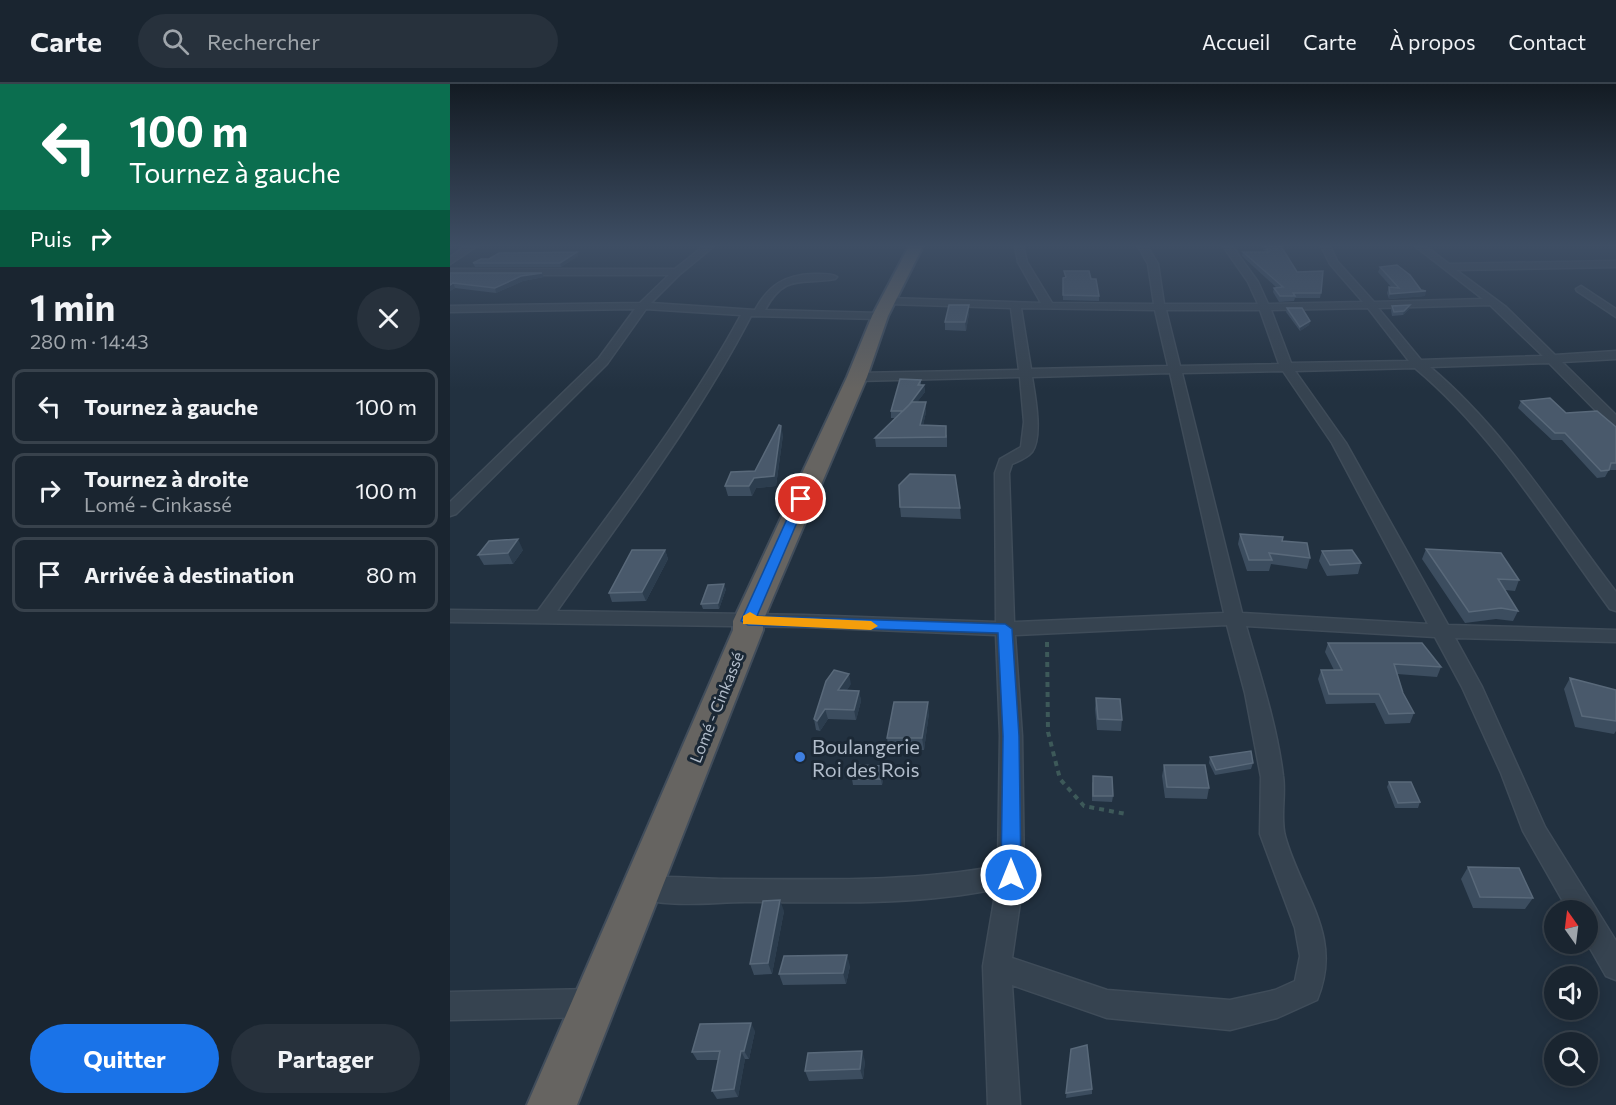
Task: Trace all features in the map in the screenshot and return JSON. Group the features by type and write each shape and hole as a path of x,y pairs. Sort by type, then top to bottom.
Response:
{"highway":[{"name":"Lomé - Cinkassé","path":"552,1105 748,630 748,621 857,377 891,294"}],"street":[{"path":"450,511 603,361 643,306 655,294"},
{"path":"544,616 689,411 753,312 769,294"},
{"path":"1043,294 1048,306"},
{"path":"997,966 1107,1004 1230,1015 1277,1004 1307,990 1314,956 1310,937 1272,834 1272,777 1157,294"},
{"path":"1258,294 1286,366 1339,443 1441,631 1502,751 1535,831 1576,900"},
{"path":"1361,294 1417,363 1454,394 1503,453 1616,605"},
{"path":"1480,294 1554,359 1616,423"},
{"path":"1588,294 1616,314"},
{"path":"450,309 643,306 753,312 1159,305 1264,308 1491,302"},
{"path":"1004,1105 997,966 1011,875 1011,736 1005,629 1002,473 1005,462 1027,450 1030,445 1029,411 1016,307"},
{"path":"857,377 1024,375 1554,359 1616,355"},
{"path":"450,616 544,616 1005,629 1235,619 1518,636 1616,636"},
{"path":"642,888 691,891 895,890 950,887 1011,875"},
{"path":"1598,936 1616,966"},
{"path":"450,1006 594,1003"}],"path":[{"path":"1046,626 1050,692 1048,732 1060,779 1084,806 1126,814"}],"building":[{"path":"1099,294 1099,296 1063,295"},
{"path":"1278,294 1293,294 1295,296 1280,296"},
{"path":"949,305 969,305 965,322 945,322"},
{"path":"1410,305 1404,311 1394,312 1392,306"},
{"path":"1287,308 1302,308 1310,321 1300,327"},
{"path":"900,379 921,380 918,385 924,385 903,411 891,411"},
{"path":"1550,398 1566,413 1597,411 1616,427 1616,463 1611,463 1609,470 1601,471 1565,433 1555,433 1521,401"},
{"path":"912,402 926,402 920,425 946,426 946,437 875,438"},
{"path":"779,425 781,426 774,476 754,478 749,486 725,486 731,472 755,471"},
{"path":"910,474 955,475 960,508 900,507 899,485"},
{"path":"1240,534 1283,537 1282,541 1307,543 1310,558 1269,553 1272,560 1249,560"},
{"path":"518,539 508,553 478,555 489,541"},
{"path":"1426,549 1501,553 1519,580 1498,579 1518,611 1501,608 1469,612"},
{"path":"632,550 665,550 642,592 609,593"},
{"path":"1352,550 1361,563 1330,565 1322,551"},
{"path":"724,584 718,603 701,604 708,585"},
{"path":"1328,643 1422,643 1441,667 1394,664 1403,693 1414,713 1389,714 1379,694 1329,694 1321,670 1342,670"},
{"path":"834,670 849,674 838,690 859,691 854,710 825,709 817,721 814,719 826,681"},
{"path":"1570,678 1616,690 1616,721 1582,716"},
{"path":"1096,698 1120,699 1122,720 1098,719"},
{"path":"894,702 928,702 922,738 887,738"},
{"path":"1251,751 1253,763 1216,770 1210,757"},
{"path":"855,765 884,766 881,779 852,779"},
{"path":"1164,765 1205,765 1209,788 1167,787"},
{"path":"1093,776 1112,777 1113,796 1093,796"},
{"path":"1389,782 1411,782 1420,802 1398,803"},
{"path":"1468,867 1519,868 1533,898 1480,897"},
{"path":"780,900 768,963 750,964 763,901"},
{"path":"847,955 843,973 779,974 784,956"},
{"path":"751,1023 744,1051 741,1051 734,1089 712,1091 720,1051 692,1052 700,1024"},
{"path":"1087,1045 1092,1089 1066,1093 1071,1049"},
{"path":"862,1051 860,1069 805,1071 808,1053"}],"slow traffic":[{"path":"750,616 748,621 804,621 871,626"}],"place":[{"name":"Boulangerie Roi des Rois","path":"800,757"}],"route":[{"path":"801,499 748,621 1005,629 1011,736 1011,875"}]}
